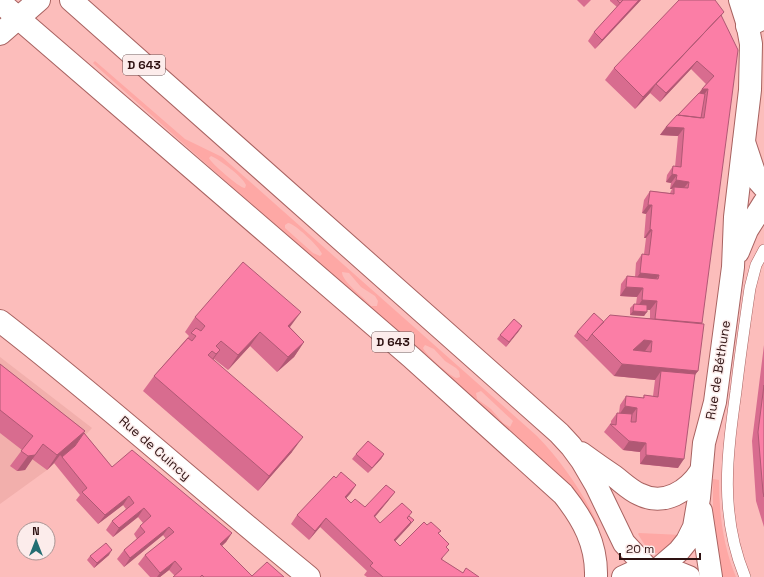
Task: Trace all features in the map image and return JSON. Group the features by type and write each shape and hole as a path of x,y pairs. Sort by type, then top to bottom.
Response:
{"main road":[{"path":"0,34 39,0"},
{"name":"D 643","path":"71,0 543,418 571,446 638,494 654,499 665,498 684,491 696,479 701,471"},
{"name":"Rue de Béthune","path":"653,569 672,558 687,542 694,527 699,498 704,443 714,412 734,267 735,217 751,74 750,44 756,22 740,0"},
{"path":"760,0 764,8"},
{"name":"D 643","path":"0,2 411,357 563,494 577,511 586,528 594,554 596,577"},
{"name":"Rue de Béthune","path":"744,142 756,178 764,187"},
{"name":"Rue de Béthune","path":"734,267 747,230 764,203"},
{"name":"Rue de Cuincy","path":"0,321 81,385 258,536 309,577"},
{"name":"D 643","path":"571,446 596,485 624,543 653,569"},
{"name":"Rue de Béthune","path":"699,498 712,577"},
{"path":"623,577 653,569 678,572 689,577"}],"lane":[{"path":"745,577 730,528 727,504 728,451 750,288 756,265 764,250"},
{"path":"738,554 750,577"}],"shaded area":[{"path":"95,61 185,139 222,157 537,436 572,479 599,526 597,526 564,482 93,63","holes":["211,156 225,164 244,182 246,185 245,188 237,184 209,158","288,223 291,224 301,231 317,246 322,254 320,256 313,253 285,228 285,225","342,272 349,273 361,287 375,296 378,301 377,306 371,306 349,285","425,345 434,349 445,361 459,371 460,377 454,377 433,360 423,348","481,391 513,421 510,427 503,423 491,409 477,399 476,393"]},
{"path":"0,357 92,428 75,446 47,470 0,504"},
{"path":"713,479 719,480 720,505 725,541 736,577 720,577 713,524"},
{"path":"638,534 682,535 663,551 654,553 644,543"}],"building":[{"path":"623,0 639,0 602,40 594,32"},
{"path":"679,0 715,0 724,12 643,97 614,68"},
{"path":"721,15 738,50 702,323 655,319 657,301 642,300 643,288 626,287 627,276 658,279 659,275 640,273 642,254 649,255 652,230 650,229 652,205 648,205 650,191 674,194 674,187 688,188 689,182 676,180 677,175 672,174 673,166 681,167 684,128 666,127 677,115 704,118 708,89 702,89 714,76 697,61 666,93 656,84"},
{"path":"699,93 705,94 701,118 678,115"},
{"path":"243,262 301,312 288,326 304,342 288,357 260,332 238,355 221,341 216,346 220,350 216,354 212,351 208,355 303,437 269,476 154,376 188,338 192,341 196,336 191,333 196,328 201,331 205,326 195,317"},
{"path":"634,304 647,305 647,312 633,311"},
{"path":"594,313 604,322 587,341 577,332"},
{"path":"610,315 704,324 698,371 622,364 592,334","holes":["644,340 652,341 651,352 633,350"]},
{"path":"514,319 522,326 509,342 500,335"},
{"path":"0,364 85,431 57,455 43,444 35,455 28,456 21,451 33,436 0,410"},
{"path":"661,371 695,374 684,459 646,455 646,443 629,441 610,424 616,425 617,413 632,414 631,422 636,422 637,408 625,406 626,396 644,398 644,395 658,397"},
{"path":"764,385 764,497 758,432"},
{"path":"84,433 112,467 132,450 232,533 220,544 252,576 267,562 284,577 204,577 202,575 200,577 173,577 182,569 175,561 160,573 145,555 174,532 169,527 130,558 124,550 145,532 140,526 151,516 144,508 119,528 112,521 134,503 129,496 105,515 82,492 87,488 62,457 75,446"},
{"path":"368,441 384,454 372,468 356,454"},
{"path":"341,472 356,485 345,497 351,503 355,499 365,507 386,485 395,492 374,516 380,523 402,503 412,512 407,518 411,522 394,540 400,546 424,522 427,525 431,522 441,531 438,533 449,544 446,547 449,550 441,559 463,573 466,568 479,577 383,577 370,566 373,563 326,518 315,531 297,515 334,476 336,478"},
{"path":"409,516 414,520 408,526 411,522 407,518"},
{"path":"106,543 112,550 97,563 90,556"}]}
